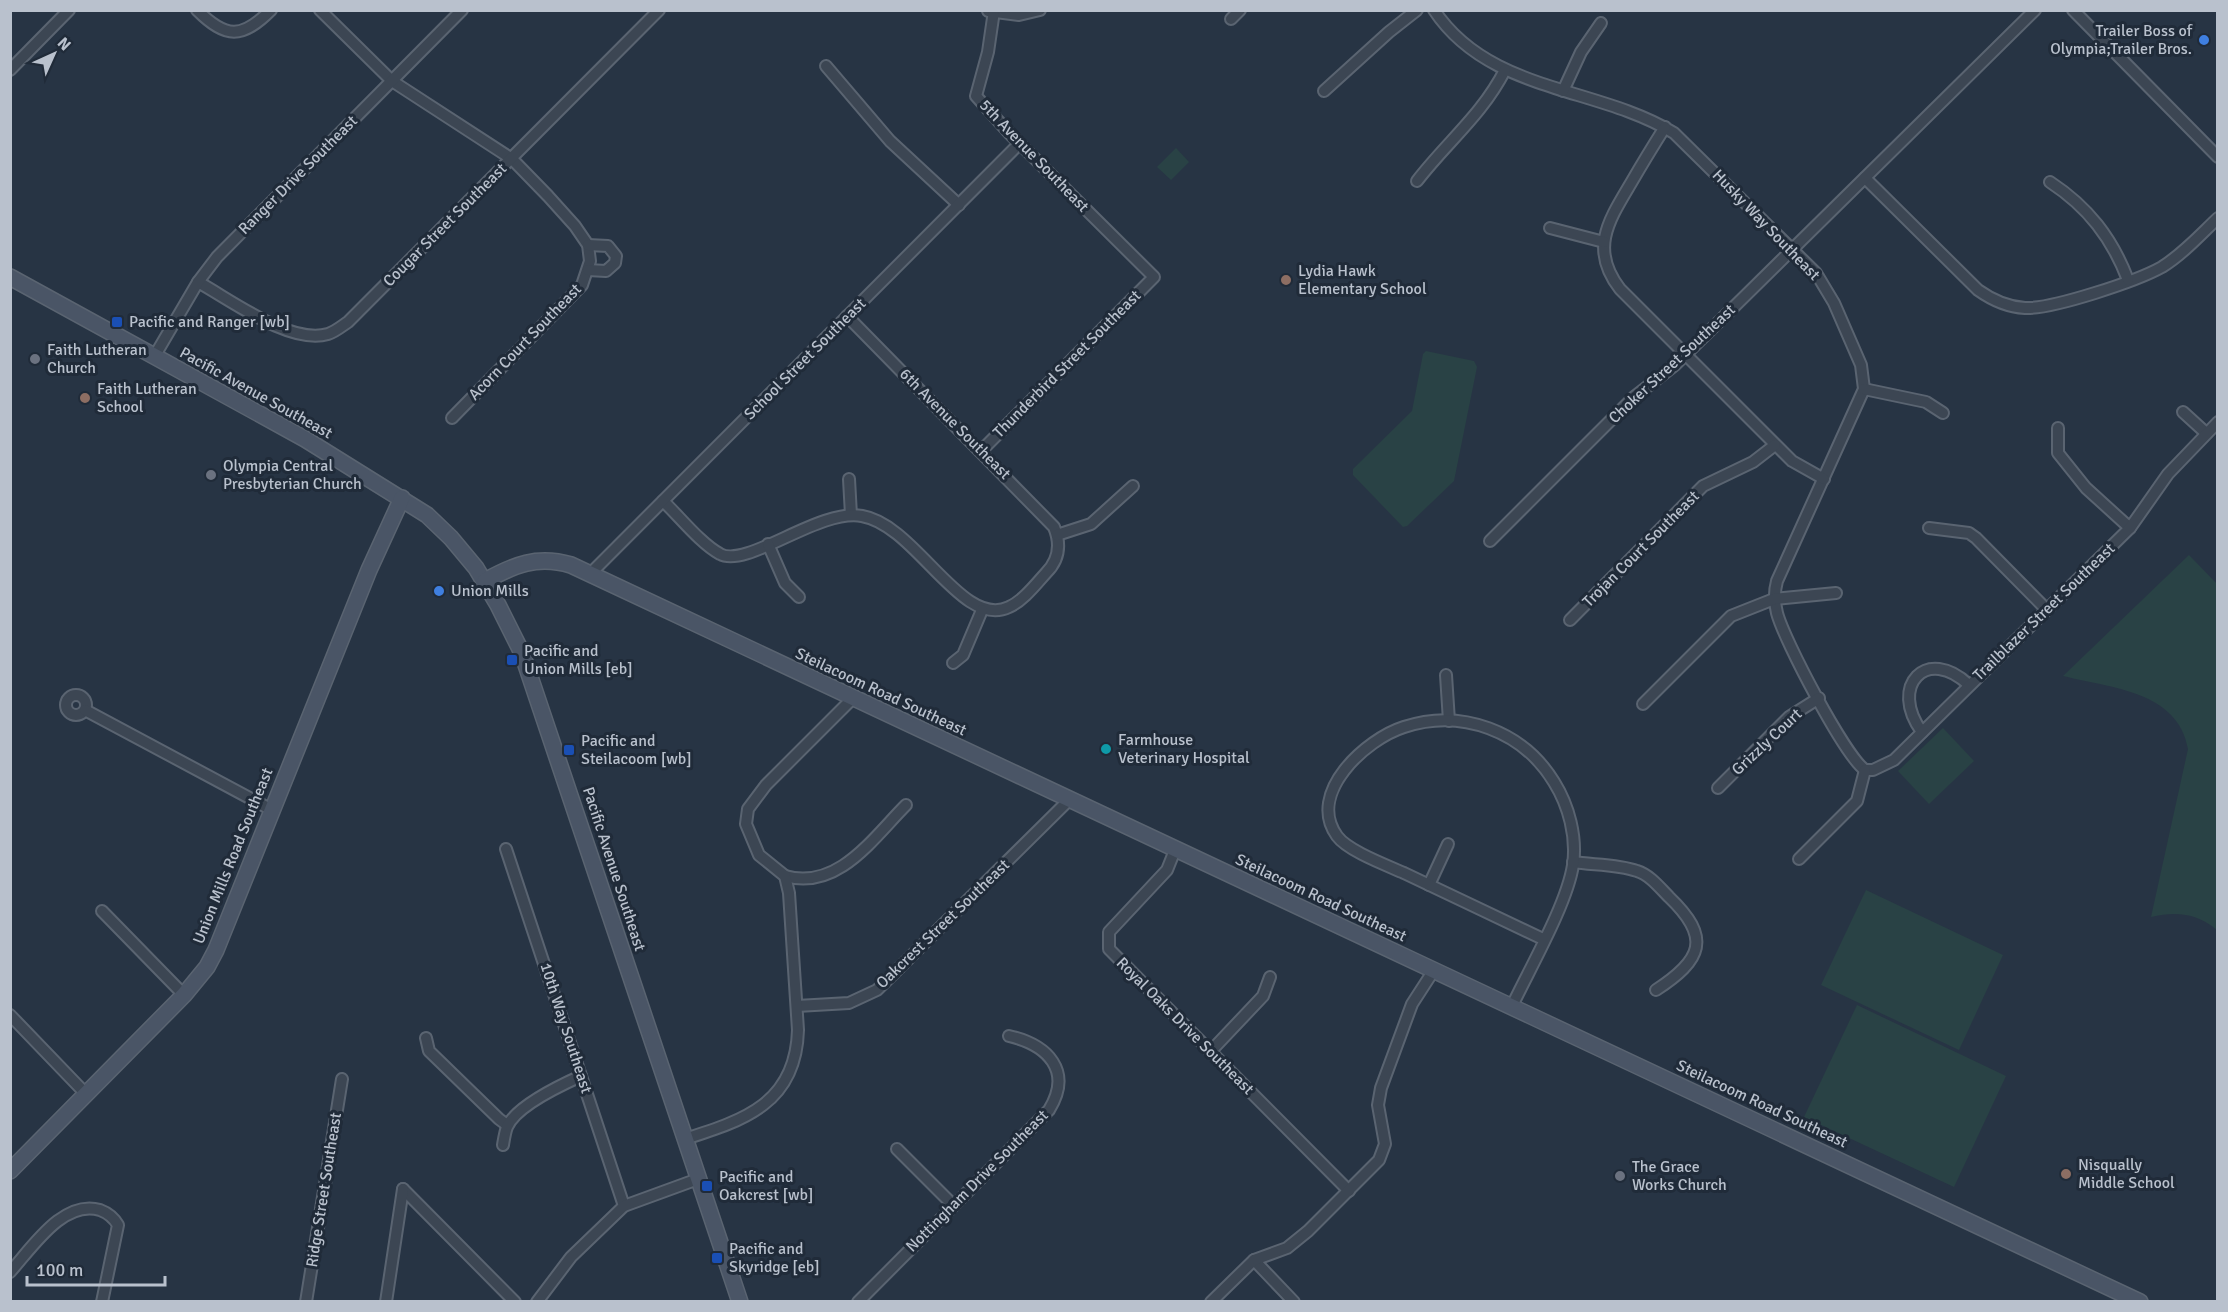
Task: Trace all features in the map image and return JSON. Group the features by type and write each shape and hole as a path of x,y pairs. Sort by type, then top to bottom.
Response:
{"street":[{"path":"10,70 69,10"},
{"path":"197,10 222,32 236,33 258,23 271,10"},
{"path":"320,10 392,81 512,159 575,226 588,245 589,266 606,271 615,263 616,256 608,246 588,245"},
{"name":"Ranger Drive Southeast","path":"154,357 198,282 217,257 462,10"},
{"name":"Cougar Street Southeast","path":"198,282 290,332 315,336 327,334 348,322 659,10"},
{"path":"991,11 1019,15 1040,10"},
{"path":"1231,19 1240,10"},
{"path":"1324,91 1389,32 1417,10"},
{"name":"Husky Way Southeast","path":"1434,10 1463,43 1505,70 1665,127 1693,148 1816,273 1834,303 1861,365 1864,389"},
{"name":"Choker Street Southeast","path":"1490,541 1634,397 1686,355 2035,10"},
{"path":"2073,10 2217,157"},
{"name":"5th Avenue Southeast","path":"991,11 988,52 976,96 1019,144 1154,277"},
{"path":"1563,91 1581,52 1601,23"},
{"path":"826,66 890,141 958,205"},
{"path":"1417,181 1438,154 1491,97 1505,70"},
{"path":"1665,127 1612,214 1604,242 1606,266 1614,282 1775,444 1800,467 1824,479"},
{"name":"School Street Southeast","path":"590,574 1019,144"},
{"path":"1865,178 1971,284 2000,303 2026,308 2046,306 2154,270 2176,257 2217,218"},
{"path":"2050,182 2081,204 2095,220 2116,251 2128,280"},
{"path":"1551,228 1604,242"},
{"name":"Acorn Court Southeast","path":"452,418 566,303 582,285 589,266"},
{"name":"Pacific Avenue Southeast","path":"10,277 305,439 402,498 427,515 451,538 485,581 522,653 740,1302"},
{"name":"Thunderbird Street Southeast","path":"981,451 1154,277"},
{"name":"6th Avenue Southeast","path":"847,316 1048,518 1057,535"},
{"path":"1799,859 1857,801 1865,770 1856,764 1846,748 1785,634 1774,599 1777,581 1864,389 1926,402 1943,413"},
{"path":"2183,412 2206,433"},
{"name":"Trailblazer Street Southeast","path":"1865,770 1884,766 1922,732 2130,528 2168,474 2217,422"},
{"path":"2058,428 2058,453 2086,488 2130,528"},
{"name":"Trojan Court Southeast","path":"1570,620 1702,486 1753,462 1775,444"},
{"path":"849,479 851,515"},
{"path":"663,501 720,554 736,557 827,518 851,515 878,520 896,531 965,600 982,610 1000,610 1018,602 1054,564 1059,545 1057,535 1091,524 1133,486"},
{"name":"Union Mills Road Southeast","path":"10,1171 184,995 207,967 216,950 369,570 402,498"},
{"path":"1929,528 1969,533 2047,610"},
{"path":"768,544 785,582 799,597"},
{"name":"Steilacoom Road Southeast","path":"485,581 515,566 540,559 571,565 2140,1302"},
{"path":"1642,704 1731,616 1774,599 1836,593"},
{"path":"952,663 963,655 982,610"},
{"path":"1922,732 1911,716 1907,704 1907,696 1915,679 1927,670 1946,669 1958,674 1969,685"},
{"path":"1446,675 1449,721"},
{"path":"853,698 766,785 748,809 746,824 759,855 785,876 806,879 837,872 906,805"},
{"name":"Grizzly Court","path":"1718,788 1789,717 1819,698"},
{"path":"85,710 272,810"},
{"path":"1512,1006 1570,881 1573,862 1571,824 1562,798 1548,772 1535,757 1506,735 1480,725 1449,721 1424,722 1387,735 1369,747 1338,780 1330,796 1329,814 1331,826 1338,838 1353,848 1543,939"},
{"name":"Oakcrest Street Southeast","path":"797,1006 849,1003 877,990 1069,800"},
{"path":"1429,885 1448,844"},
{"name":"10th Way Southeast","path":"506,849 624,1206"},
{"name":"Royal Oaks Drive Southeast","path":"1175,850 1167,870 1114,925 1107,940 1109,949 1349,1191"},
{"path":"1573,862 1634,870 1648,877 1687,917 1694,928 1695,952 1682,973 1656,990"},
{"path":"685,1139 745,1119 781,1086 795,1057 797,1006 791,903 785,876"},
{"path":"102,911 184,995"},
{"path":"1211,1302 1254,1260 1287,1248 1373,1167 1383,1152 1385,1135 1379,1114 1379,1096 1408,1014 1434,970"},
{"path":"1210,1052 1263,996 1270,977"},
{"path":"10,1015 86,1094"},
{"name":"Nottingham Drive Southeast","path":"858,1302 1049,1110 1057,1097 1059,1073 1049,1058 1029,1040 1009,1036"},
{"path":"426,1038 429,1051 507,1125"},
{"path":"503,1145 507,1125 551,1089 581,1076"},
{"name":"Ridge Street Southeast","path":"306,1302 342,1079"},
{"path":"897,1149 953,1205"},
{"path":"537,1302 571,1257 624,1206 699,1179"},
{"path":"386,1302 403,1189 515,1302"},
{"path":"10,1272 66,1214 87,1208 101,1210 115,1219 117,1225 102,1302"},
{"path":"1254,1260 1294,1302"}],"green space":[{"path":"1176,148 1189,162 1171,180 1157,167"},
{"path":"1426,351 1474,361 1477,367 1454,481 1407,526 1403,527 1353,475 1353,469 1412,411 1423,354"},
{"path":"2189,555 2217,584 2217,930 2202,920 2186,915 2169,914 2151,917 2188,749 2182,730 2171,715 2140,695 2063,676"},
{"path":"1943,728 1974,761 1929,804 1898,771"},
{"path":"1866,890 2003,955 1959,1050 1821,985"},
{"path":"1857,1005 2006,1076 1954,1187 1804,1117"}],"place":[{"name":"Trailer Boss of Olympia;Trailer Bros.","path":"2204,40"},
{"name":"Lydia Hawk Elementary School","path":"1286,280"},
{"name":"Pacific and Ranger [wb]","path":"117,322"},
{"name":"Faith Lutheran Church","path":"35,359"},
{"name":"Faith Lutheran School","path":"85,398"},
{"name":"Olympia Central Presbyterian Church","path":"211,475"},
{"name":"Union Mills","path":"439,591"},
{"name":"Pacific and Union Mills [eb]","path":"512,660"},
{"name":"Farmhouse Veterinary Hospital","path":"1106,749"},
{"name":"Pacific and Steilacoom [wb]","path":"569,750"},
{"name":"Nisqually Middle School","path":"2066,1174"},
{"name":"The Grace Works Church","path":"1620,1176"},
{"name":"Pacific and Oakcrest [wb]","path":"707,1186"},
{"name":"Pacific and Skyridge [eb]","path":"717,1258"}]}
